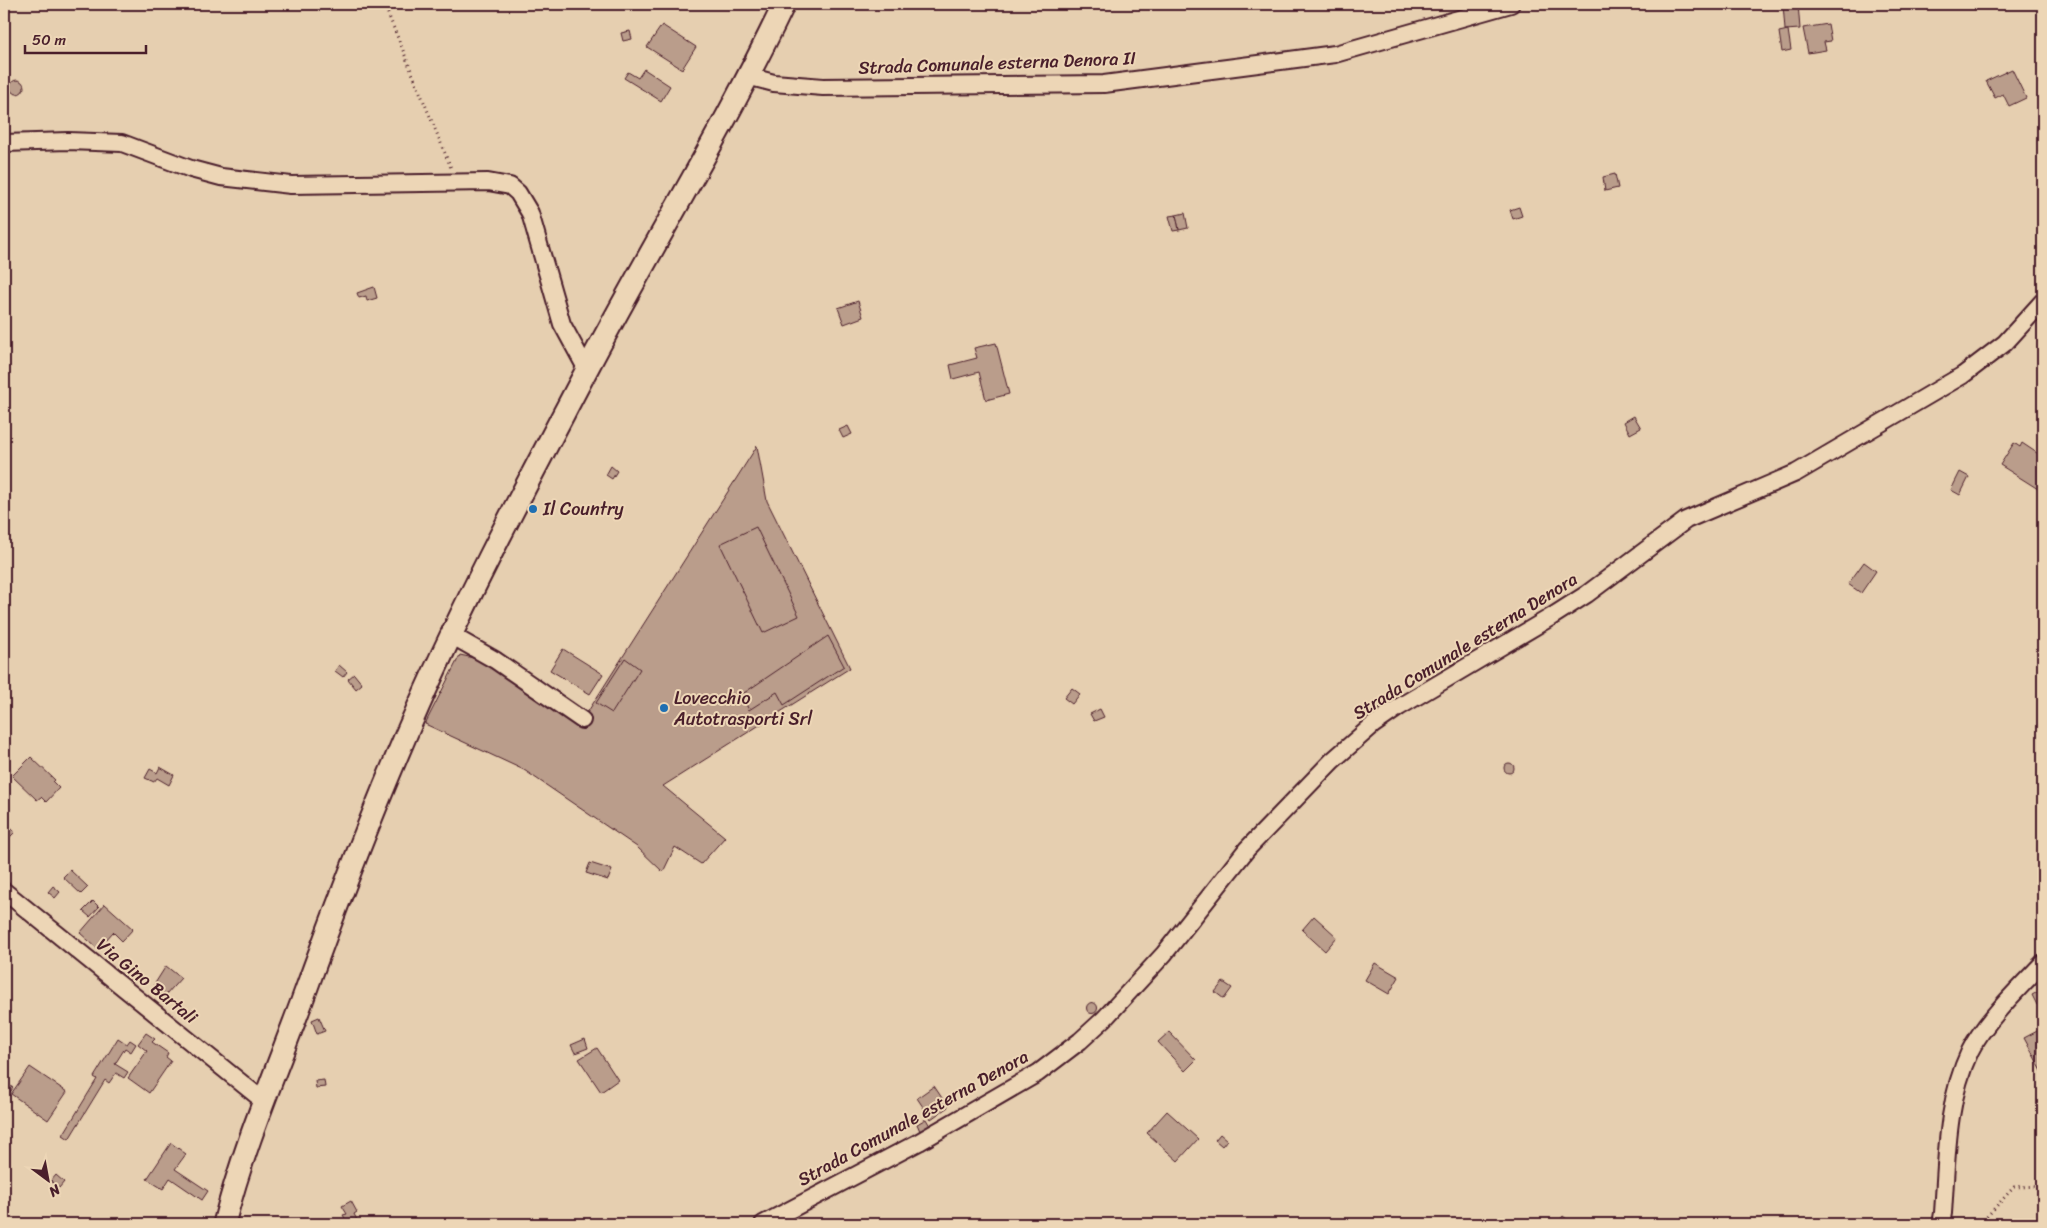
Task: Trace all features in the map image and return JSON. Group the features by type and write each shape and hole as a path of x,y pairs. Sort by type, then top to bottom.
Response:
{"street":[{"path":"224,1224 265,1102 387,778 451,636 587,370 748,76 784,4"},
{"name":"Strada Comunale esterna Denora II","path":"748,76 774,83 823,87 1104,84 1335,54 1511,4"},
{"path":"4,143 68,141 122,143 199,171 221,176 291,185 488,182 510,186 523,200 530,212 562,324 587,370"},
{"name":"Strada Comunale esterna Denora","path":"763,1224 919,1142 1038,1073 1080,1040 1104,1019 1164,954 1247,849 1332,761 1373,725 1399,707 1587,594 1686,520 1796,473 1963,375 2005,343 2043,301"},
{"path":"451,636 496,660 582,720"},
{"name":"Via Gino Bartali","path":"4,891 265,1102"},
{"path":"1940,1224 1943,1213 1952,1102 1963,1069 1971,1050 1986,1028 2043,963"}],"path":[{"path":"384,4 457,182"},
{"path":"1980,1224 2014,1187 2043,1186"}],"building":[{"path":"1783,4 1798,4 1800,29 1785,30"},
{"path":"1828,24 1831,41 1824,42 1826,50 1808,53 1803,28"},
{"path":"662,25 696,47 682,69 647,47"},
{"path":"1788,30 1791,50 1782,52 1779,32"},
{"path":"630,31 632,39 623,41 621,33"},
{"path":"644,69 670,86 661,101 624,78 628,72 638,78"},
{"path":"2012,69 2026,98 2009,106 2003,94 1995,98 1986,81"},
{"path":"17,80 22,82 24,87 22,92 17,94 12,92 10,87 12,82"},
{"path":"1615,174 1618,188 1605,191 1603,177"},
{"path":"1519,207 1522,216 1513,219 1510,210"},
{"path":"1185,213 1188,228 1179,230 1176,215"},
{"path":"1176,215 1179,230 1173,231 1169,216"},
{"path":"374,287 377,298 367,301 366,296 359,298 357,293"},
{"path":"858,301 863,317 844,324 838,308"},
{"path":"996,343 1009,394 986,400 979,372 953,379 950,365 977,358 974,348"},
{"path":"1634,416 1641,428 1630,434 1624,422"},
{"path":"848,426 852,434 843,438 839,430"},
{"path":"2014,443 2020,447 2022,443 2043,457 2043,489 2040,487 2038,489 2000,465"},
{"path":"757,446 767,501 850,668 663,786 725,837 701,864 675,847 663,872 637,847 524,770 425,724 460,655 487,661 580,724"},
{"path":"611,466 617,471 612,479 606,475"},
{"path":"1960,472 1969,477 1960,495 1951,490"},
{"path":"756,527 799,616 763,633 720,544"},
{"path":"1864,562 1876,571 1861,593 1848,584"},
{"path":"828,636 844,666 784,705 777,692 749,710 741,695"},
{"path":"563,649 603,674 590,694 550,670"},
{"path":"625,658 640,669 612,713 596,703"},
{"path":"339,665 347,672 343,677 335,671"},
{"path":"354,674 362,684 356,689 348,679"},
{"path":"1072,688 1080,694 1072,704 1064,698"},
{"path":"1100,709 1104,717 1094,721 1090,714"},
{"path":"31,757 55,780 53,782 59,788 46,802 41,797 37,800 12,776"},
{"path":"1509,763 1514,768 1509,773 1504,768"},
{"path":"160,767 174,775 169,785 157,778 154,782 145,778 150,769 157,773"},
{"path":"4,822 15,832 4,843"},
{"path":"590,863 612,870 608,880 586,873"},
{"path":"70,870 88,887 81,894 63,877"},
{"path":"53,886 60,892 55,898 48,892"},
{"path":"93,901 99,907 90,917 83,911"},
{"path":"105,904 133,929 122,941 113,932 98,949 80,933"},
{"path":"1314,916 1337,937 1325,951 1302,930"},
{"path":"1375,963 1399,977 1389,994 1365,980"},
{"path":"166,966 181,978 166,995 154,985"},
{"path":"1223,982 1232,988 1224,999 1215,992"},
{"path":"2043,989 2043,1003 2037,1005 2032,995"},
{"path":"1092,1002 1098,1008 1092,1014 1086,1008"},
{"path":"319,1017 325,1031 317,1034 312,1020"},
{"path":"2043,1028 2043,1073 2024,1038"},
{"path":"1169,1032 1196,1060 1185,1071 1158,1042"},
{"path":"146,1033 155,1039 152,1042 168,1053 166,1057 171,1061 149,1093 128,1078 147,1051 138,1044"},
{"path":"118,1038 127,1044 130,1040 136,1044 131,1052 125,1048 115,1064 128,1072 124,1078 116,1073 109,1083 105,1080 69,1139 63,1135 97,1079 94,1077"},
{"path":"585,1039 588,1048 575,1053 571,1045"},
{"path":"597,1048 618,1080 601,1092 579,1059"},
{"path":"30,1067 67,1092 48,1120 11,1094"},
{"path":"324,1080 325,1087 316,1088 315,1081"},
{"path":"4,1081 13,1088 8,1095 4,1092"},
{"path":"934,1086 948,1107 931,1119 917,1098"},
{"path":"1167,1111 1198,1139 1178,1161 1147,1133"},
{"path":"926,1119 930,1126 920,1131 917,1124"},
{"path":"1220,1134 1227,1140 1222,1146 1215,1140"},
{"path":"171,1143 186,1154 175,1169 208,1191 202,1200 170,1178 163,1189 147,1179"},
{"path":"56,1175 64,1182 59,1188 51,1181"},
{"path":"351,1201 357,1212 354,1214 359,1224 348,1224 343,1215 347,1214 342,1206"},
{"path":"1563,1216 1573,1224 1557,1224"}],"place":[{"name":"Il Country","path":"533,509"},
{"name":"Lovecchio Autotrasporti Srl","path":"664,708"}]}
